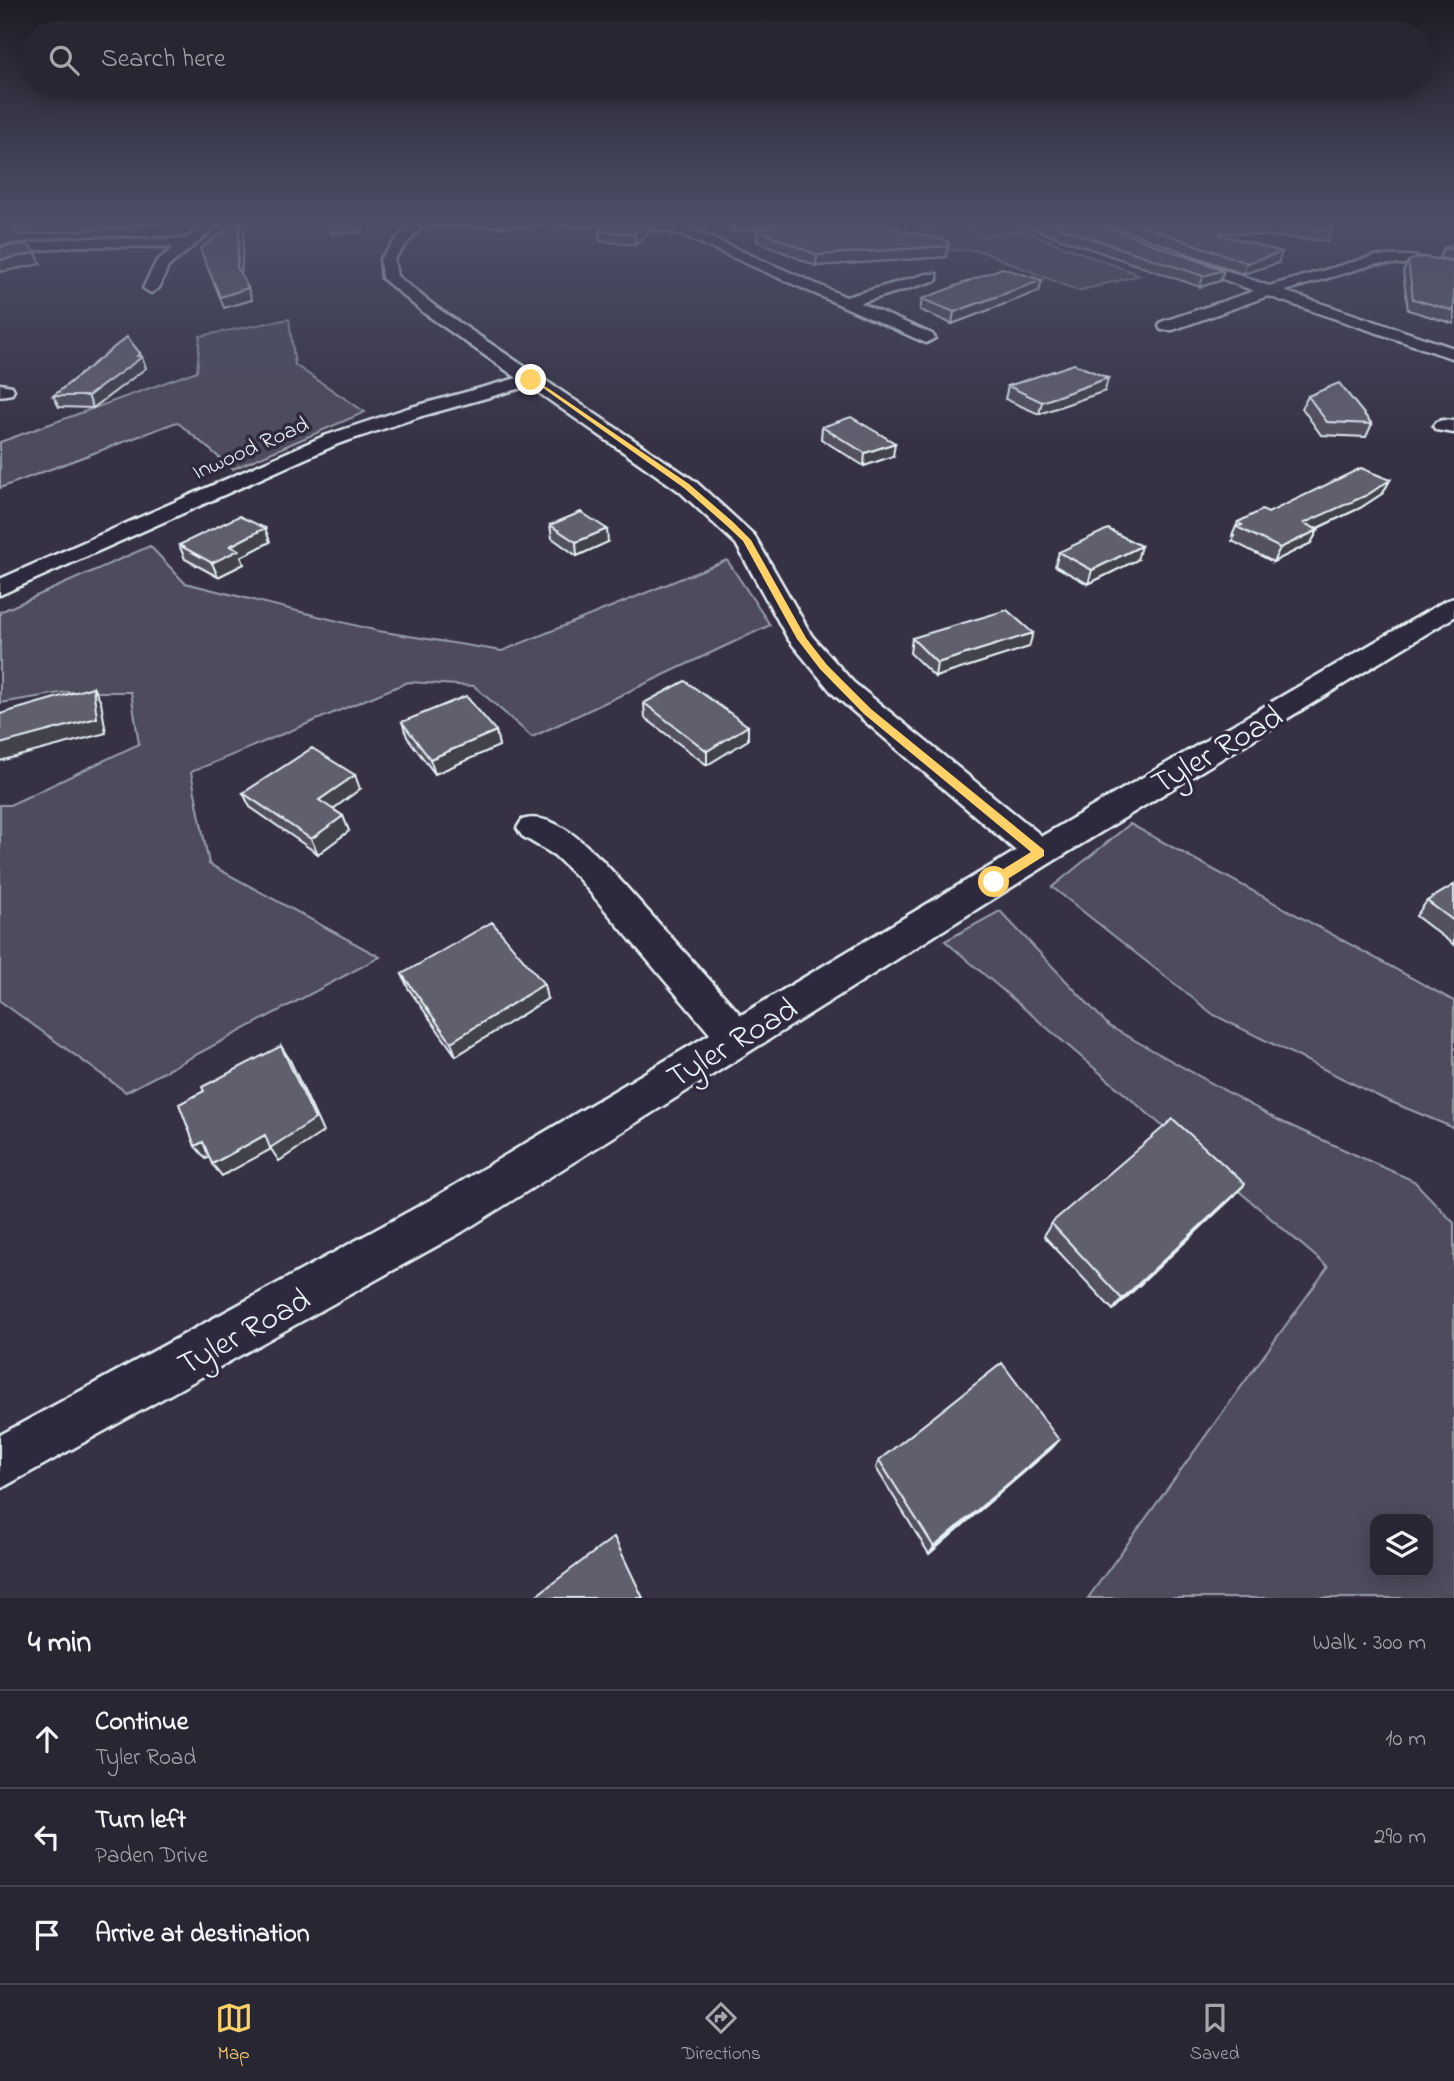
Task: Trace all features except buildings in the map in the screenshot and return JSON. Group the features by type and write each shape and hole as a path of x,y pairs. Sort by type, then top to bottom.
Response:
{"street":[{"path":"414,296 531,380 687,486 730,524 746,540 802,639 823,667 867,711 1040,853"},
{"path":"831,296 926,338"},
{"path":"846,302 868,296"},
{"path":"1167,326 1256,296"},
{"path":"1282,296 1454,354"},
{"name":"Inwood Road","path":"0,588 331,440 415,411 531,380"},
{"name":"Tyler Road","path":"0,1463 446,1216 1040,853 1448,616"},
{"path":"533,828 566,846 590,869 736,1037"}],"shaded area":[{"path":"289,319 295,365 365,412 233,469 177,422 0,488 0,442 197,371 200,336"},
{"path":"150,546 185,583 378,631 502,651 727,560 770,625 532,737 474,686 408,682 191,772 209,864 380,957 126,1092 0,1001 0,805 10,805 139,744 131,692 67,692 0,703 0,612"},
{"path":"1130,824 1454,1001 1454,1128 1384,1099 1214,1015 1052,887"},
{"path":"1000,911 1109,1026 1278,1120 1414,1181 1454,1223 1454,1598 1088,1598 1328,1267 945,941"}],"route":[{"path":"531,380 687,486 730,524 746,540 802,639 823,667 867,711 1040,853 994,882"}]}
